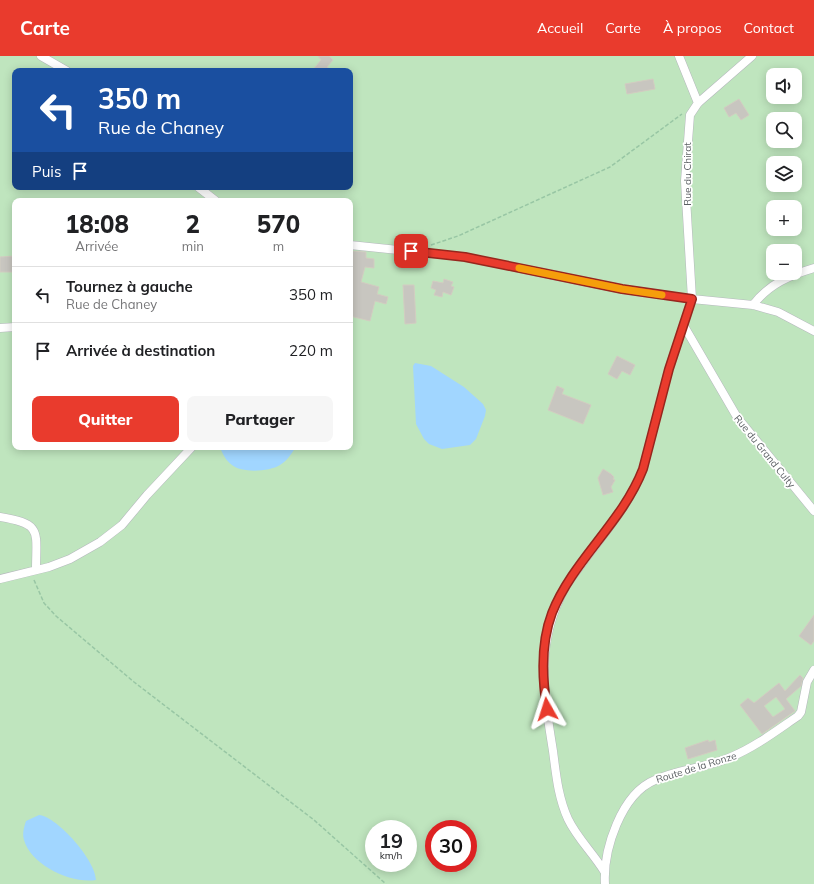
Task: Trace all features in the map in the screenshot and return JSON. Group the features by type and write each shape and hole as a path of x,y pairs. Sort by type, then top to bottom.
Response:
{"street":[{"path":"41,56 62,68"},
{"path":"679,56 698,103 752,56"},
{"name":"Rue du Chirat","path":"604,871 572,824 562,801 545,696 546,641 552,613 567,584 629,500 638,484 669,369 692,299 685,181 688,126 690,115 698,103"},
{"path":"202,190 212,198"},
{"path":"353,245 465,257 622,289 692,299 753,304 778,312 814,330"},
{"path":"753,304 760,295 782,279 814,268"},
{"name":"Rue du Grand Culty","path":"684,326 737,417 814,511"},
{"path":"0,328 12,327"},
{"path":"0,579 36,570 70,559 100,542 122,525 147,495 189,450"},
{"path":"0,517 26,522 33,529 36,539 36,570"},
{"name":"Route de la Ronze","path":"605,884 604,871 609,846 615,829 630,801 638,790 657,779 717,762 743,752 798,716 801,712 807,682 814,670"}],"path":[{"path":"425,246 458,236 610,167 698,103"},
{"path":"36,570 34,579 38,590 44,603 56,616 134,682 314,820 386,884"}],"green space":[{"path":"0,56 814,56 814,884 0,884"}],"water":[{"path":"415,363 431,366 464,387 483,404 486,410 485,416 476,439 470,445 442,449 429,444 424,439 416,424 413,366"},
{"path":"221,450 294,450 280,465 269,469 255,471 236,468 224,457"},
{"path":"39,815 56,823 75,841 90,862 96,880 75,879 64,876 43,865 35,857 28,849 23,838 23,833 26,821"}],"building":[{"path":"318,56 329,56 333,60 327,67 328,68 314,68 321,60"},
{"path":"653,79 655,89 627,94 625,84"},
{"path":"739,99 749,115 741,120 736,113 729,117 724,108"},
{"path":"353,251 366,252 366,258 374,259 374,268 365,267 361,282 379,287 377,294 388,297 386,304 375,301 370,321 353,317"},
{"path":"12,256 12,272 0,272 0,257"},
{"path":"444,279 453,282 451,286 454,287 451,295 443,292 442,297 434,295 436,290 431,288 433,281 443,283"},
{"path":"403,285 414,285 416,323 405,324"},
{"path":"617,356 635,365 630,375 622,371 617,379 608,374"},
{"path":"557,386 564,389 562,394 591,405 583,424 548,410"},
{"path":"603,469 611,474 615,480 611,487 613,492 603,495 598,478"},
{"path":"814,615 814,641 811,645 799,636"},
{"path":"800,675 803,678 801,686 786,699 795,711 762,734 740,705 748,698 754,703 779,683 785,691","holes":["776,697 785,709 773,717 764,706"]},
{"path":"708,740 709,742 715,740 717,750 688,759 685,748"}],"slow traffic":[{"path":"519,268 622,289 662,295"}],"route":[{"path":"411,251 465,257 622,289 692,299 669,369 638,484 629,500 567,584 552,613 546,641 544,672 547,709"}]}
